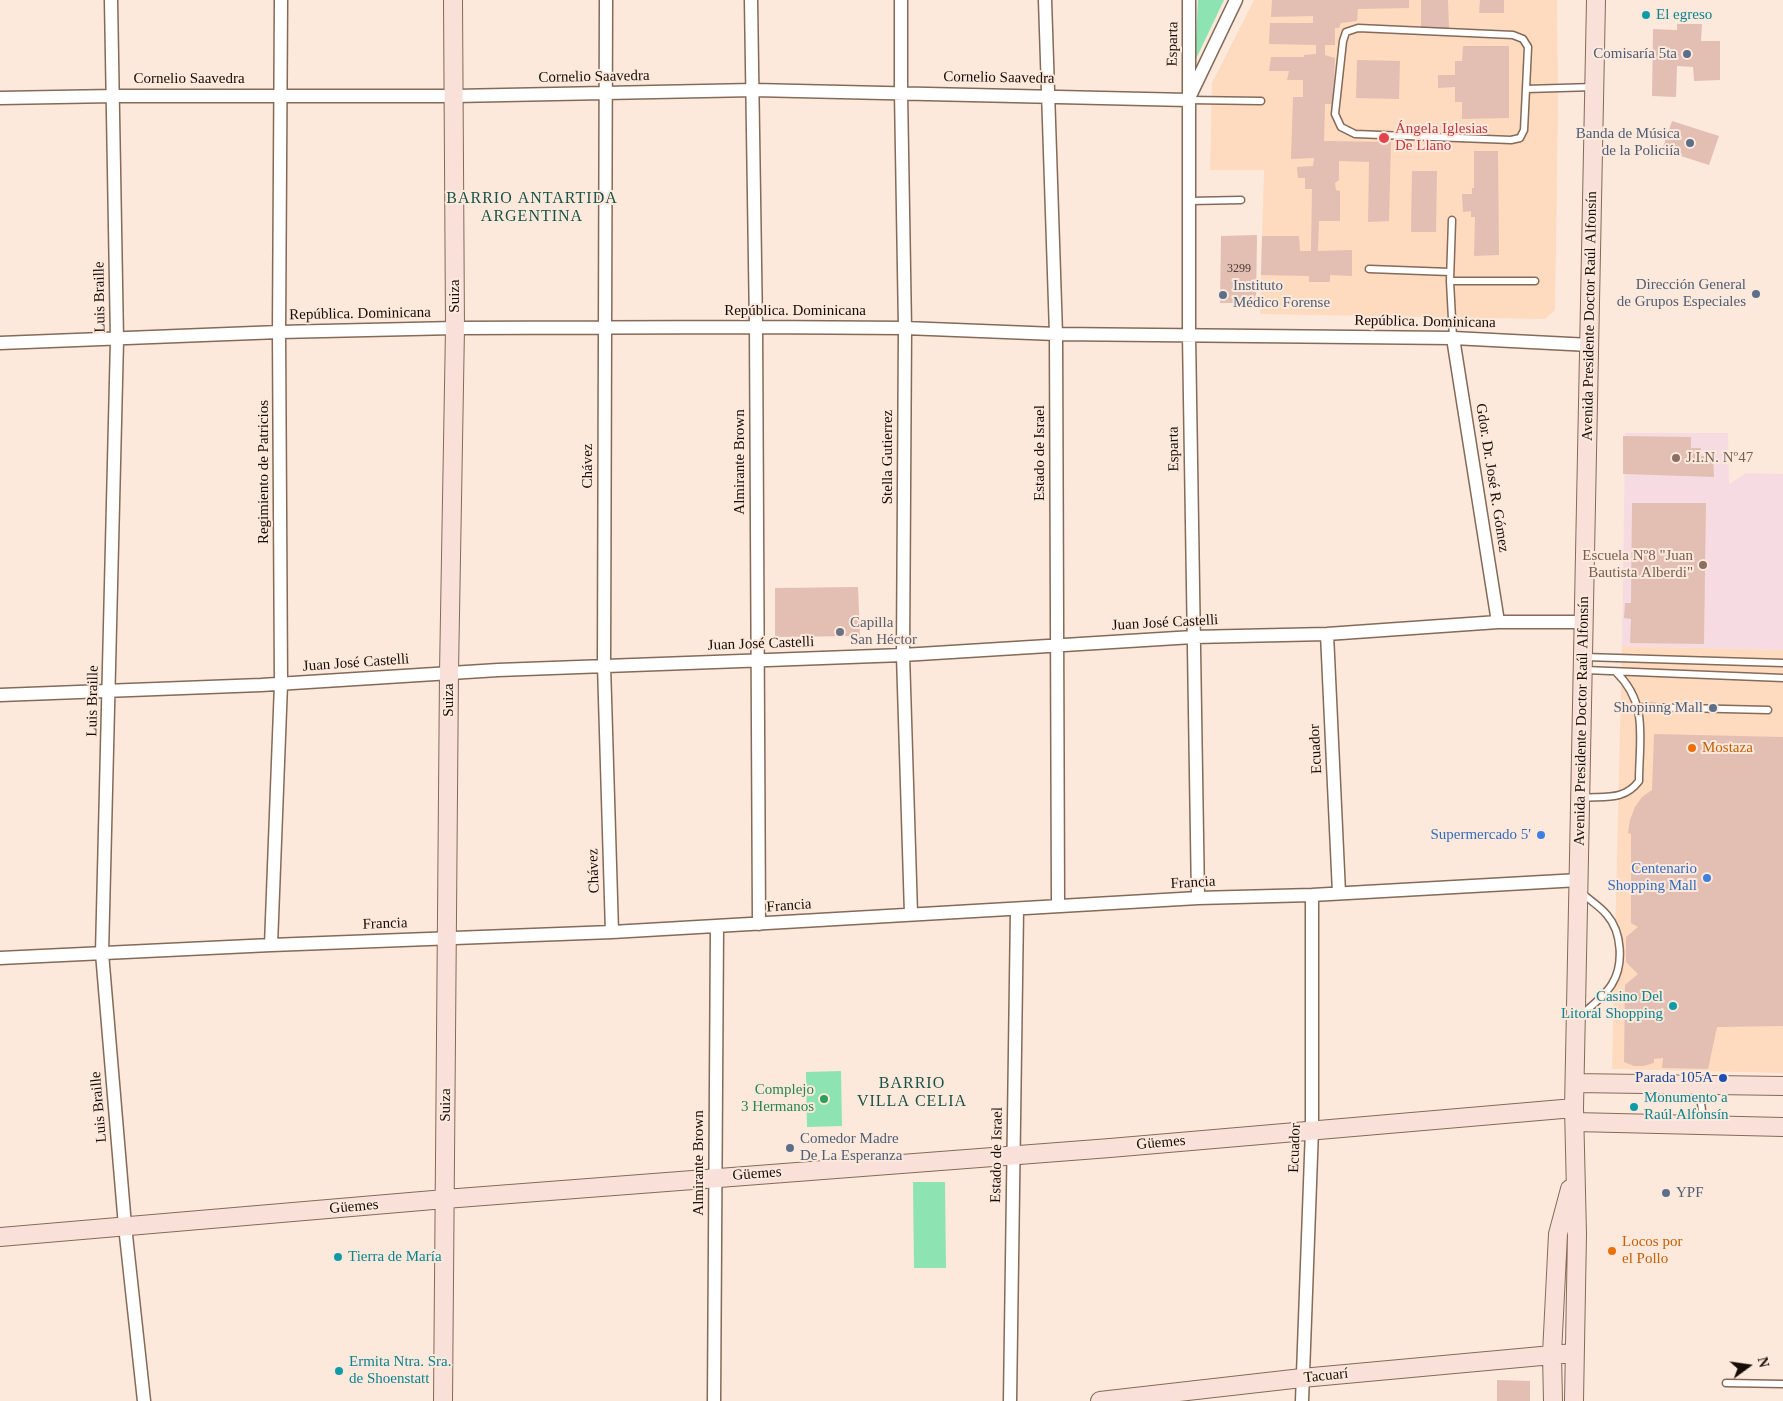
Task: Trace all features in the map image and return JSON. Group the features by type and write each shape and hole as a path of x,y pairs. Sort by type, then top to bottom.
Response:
{"street":[{"name":"Luis Braille","path":"111,0 117,340 110,691 102,953 125,1226 144,1401"},
{"name":"Regimiento de Patricios","path":"271,944 281,684 279,332 281,0"},
{"name":"Suiza","path":"443,1401 449,672 455,328 453,0"},
{"name":"Chávez","path":"606,0 604,665 612,932"},
{"name":"Almirante Brown","path":"751,0 754,90 756,327 758,924"},
{"name":"Stella Gutierrez","path":"902,0 900,92 905,328 903,655 911,914"},
{"name":"Estado de Israel","path":"1046,0 1047,95 1056,334 1058,906"},
{"name":"Esparta","path":"1189,0 1189,335 1198,898"},
{"path":"1188,100 1236,0"},
{"name":"Avenida Presidente Doctor Raúl Alfonsín","path":"1574,1401 1578,1234 1574,1171 1576,1019 1596,0"},
{"name":"Cornelio Saavedra","path":"0,98 280,95 455,96 754,90 1047,95 1188,100"},
{"name":"República. Dominicana","path":"0,343 117,340 279,332 455,328 756,327 905,328 1056,334 1452,338 1590,345"},
{"name":"Gdor. Dr. José R. Gómez","path":"1452,338 1498,622"},
{"name":"Juan José Castelli","path":"0,695 281,684 449,672 604,665 903,655 1194,637 1327,634 1498,622 1584,622"},
{"name":"Ecuador","path":"1327,634 1339,893"},
{"name":"Francia","path":"0,958 271,944 612,932 1198,898 1579,885"},
{"name":"Ecuador","path":"1302,1401 1312,1129 1312,895"},
{"name":"Estado de Israel","path":"1010,1401 1017,910"},
{"name":"Almirante Brown","path":"714,1401 718,926"},
{"path":"1575,1083 1783,1086"},
{"name":"Güemes","path":"0,1237 445,1199 1013,1156 1312,1129 1575,1115 1700,1125 1783,1127"},
{"name":"Avenida Presidente Doctor Raúl Alfonsín","path":"1553,1401 1552,1354 1558,1234 1574,1171"},
{"name":"Tacuarí","path":"1100,1401 1302,1378 1574,1353"}],"lane":[{"path":"1358,28 1513,35 1524,39 1528,47 1526,89 1524,130 1520,138 1511,140 1355,134 1341,127 1336,114 1343,41 1346,32 1358,28"},
{"path":"1526,89 1595,87"},
{"path":"1188,100 1261,101"},
{"path":"1190,201 1241,200"},
{"path":"1452,220 1450,272 1452,338"},
{"path":"1369,269 1450,272"},
{"path":"1450,281 1535,281"},
{"path":"1583,664 1783,663"},
{"path":"1583,664 1616,672 1783,678"},
{"path":"1581,798 1624,795 1632,790 1639,781 1639,707 1628,683 1616,672"},
{"path":"1639,707 1768,710"},
{"path":"1576,1019 1611,986 1617,975 1619,956 1618,937 1614,924 1579,885"},
{"path":"1684,1084 1694,1089 1700,1100 1703,1114 1700,1125"},
{"path":"1726,1383 1783,1384"}],"shaded area":[{"name":"Ángela Iglesias De Llano","path":"1254,0 1557,0 1558,106 1555,310 1545,319 1260,314 1264,170 1210,170 1212,83"},
{"name":"Escuela Nº8 \"Juan Bautista Alberdi\"","path":"1625,433 1728,433 1729,484 1746,473 1783,474 1783,650 1622,646"},
{"path":"1622,646 1783,650 1783,1073 1612,1069"}],"green space":[{"path":"1198,0 1224,0 1195,61"},
{"name":"Complejo 3 Hermanos","path":"841,1071 842,1126 807,1127 806,1072"},
{"path":"913,1182 945,1182 946,1268 914,1268"}],"building":[{"path":"1272,0 1409,0 1409,8 1358,9 1357,21 1341,23 1339,28 1335,28 1335,45 1325,45 1325,55 1335,58 1333,104 1325,104 1324,141 1391,142 1389,221 1368,222 1369,162 1339,161 1339,180 1335,183 1336,190 1340,191 1340,221 1319,221 1318,251 1352,250 1352,276 1330,275 1330,282 1309,282 1309,276 1261,275 1262,236 1299,236 1300,251 1311,251 1312,189 1305,189 1305,178 1298,178 1297,167 1313,166 1314,158 1291,159 1293,97 1303,97 1303,80 1287,80 1289,71 1269,71 1271,57 1304,57 1304,55 1316,54 1316,45 1269,44 1270,23 1313,23 1313,16 1271,17"},
{"path":"1421,0 1448,0 1449,28 1421,29"},
{"path":"1480,0 1504,0 1504,13 1479,13"},
{"name":"Comisaría 5ta","path":"1677,24 1702,24 1701,41 1720,41 1720,80 1694,81 1693,67 1677,66 1676,97 1652,96 1653,29 1677,30"},
{"path":"1463,46 1509,46 1509,118 1462,119 1462,102 1455,102 1455,87 1438,88 1438,75 1455,75 1455,61 1462,61"},
{"path":"1357,60 1400,61 1399,99 1356,98"},
{"name":"Banda de Música de la Policiía","path":"1672,121 1719,136 1709,165 1662,150"},
{"path":"1474,151 1498,151 1499,255 1474,256 1475,217 1471,217 1471,211 1463,212 1462,194 1472,194 1472,188 1474,188"},
{"path":"1412,171 1437,171 1436,232 1411,232"},
{"name":"Instituto Médico Forense","path":"1257,235 1256,303 1220,303 1221,236"},
{"name":"J.I.N. Nº47","path":"1623,436 1691,437 1691,448 1701,448 1701,456 1713,456 1714,477 1623,474"},
{"name":"Escuela Nº8 \"Juan Bautista Alberdi\"","path":"1632,503 1706,503 1704,644 1630,643 1631,619 1624,618 1625,603 1631,603"},
{"name":"Capilla San Héctor","path":"858,587 860,636 775,637 775,588"},
{"name":"Centenario Shopping Mall","path":"1654,734 1783,737 1783,1026 1717,1027 1708,1069 1662,1068 1663,1058 1654,1059 1654,1063 1643,1066 1634,1066 1624,1062 1625,985 1638,974 1626,962 1626,937 1638,927 1631,923 1631,834 1628,833 1635,807 1642,797 1652,790"},
{"path":"1497,1380 1530,1381 1530,1401 1497,1401"}],"place":[{"name":"El egreso","path":"1646,15"},
{"name":"Comisaría 5ta","path":"1687,54"},
{"name":"Ángela Iglesias De Llano","path":"1384,138"},
{"name":"Banda de Música de la Policiía","path":"1690,143"},
{"name":"Dirección General de Grupos Especiales","path":"1756,294"},
{"name":"Instituto Médico Forense","path":"1223,295"},
{"name":"J.I.N. Nº47","path":"1676,458"},
{"name":"Escuela Nº8 \"Juan Bautista Alberdi\"","path":"1703,565"},
{"name":"Capilla San Héctor","path":"840,632"},
{"name":"Shopinng Mall","path":"1713,708"},
{"name":"Mostaza","path":"1692,748"},
{"name":"Supermercado 5'","path":"1541,835"},
{"name":"Centenario Shopping Mall","path":"1707,878"},
{"name":"Casino Del Litoral Shopping","path":"1673,1006"},
{"name":"Parada 105A","path":"1723,1078"},
{"name":"Complejo 3 Hermanos","path":"824,1099"},
{"name":"Monumento a Raúl Alfonsín","path":"1634,1107"},
{"name":"Comedor Madre De La Esperanza","path":"790,1148"},
{"name":"YPF","path":"1666,1193"},
{"name":"Locos por el Pollo","path":"1612,1251"},
{"name":"Tierra de María","path":"338,1257"},
{"name":"Ermita Ntra. Sra. de Shoenstatt","path":"339,1371"}],"district":[{"name":"BARRIO ANTARTIDA ARGENTINA","path":"532,208"},
{"name":"BARRIO VILLA CELIA","path":"912,1093"}]}
